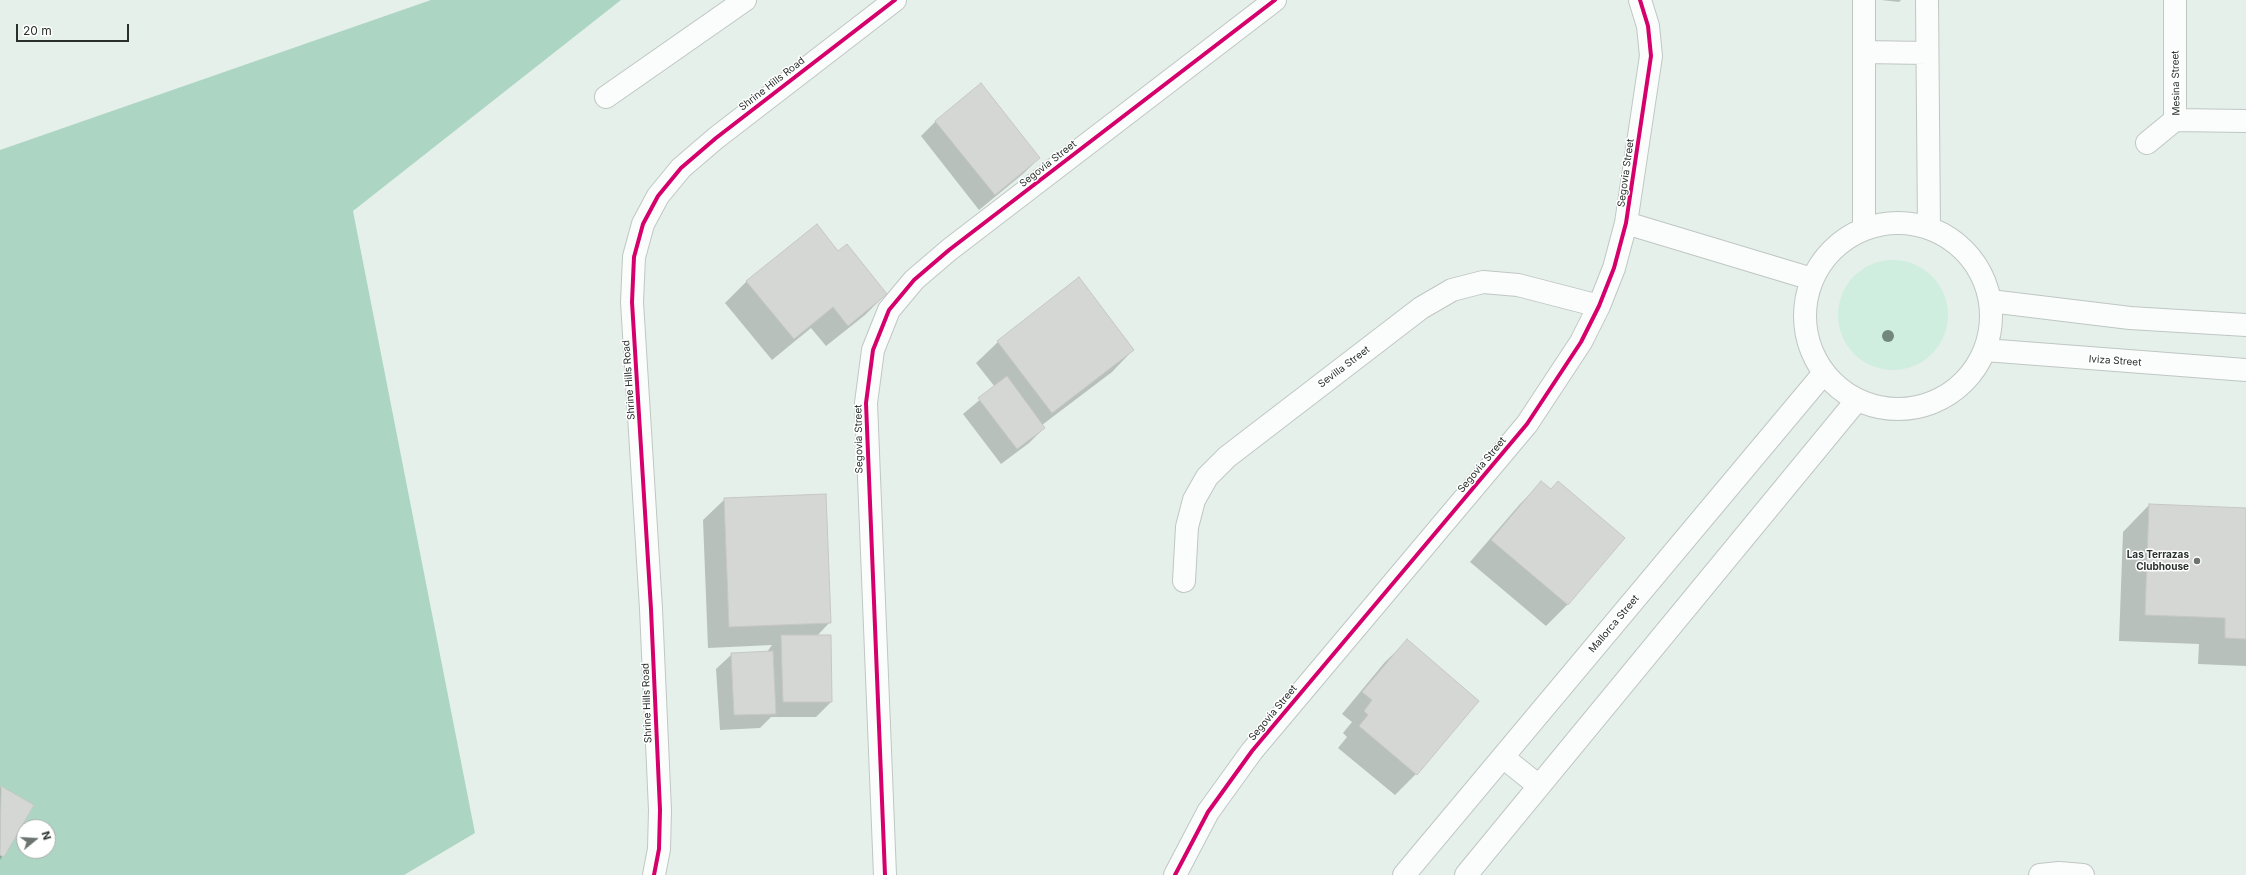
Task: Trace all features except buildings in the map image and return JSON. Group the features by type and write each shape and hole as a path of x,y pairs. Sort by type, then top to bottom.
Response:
{"street":[{"path":"606,97 745,0"},
{"name":"Shrine Hills Road","path":"654,875 659,849 660,810 651,609 632,302 634,257 643,224 654,203 681,168 716,138 896,0"},
{"name":"Segovia Street","path":"885,875 866,403 874,350 889,310 914,280 949,250 1275,0"},
{"name":"Segovia Street","path":"1175,875 1208,812 1252,751 1527,424 1577,349 1599,306 1614,268 1626,223 1651,56 1648,26 1640,0"},
{"path":"1864,0 1864,228"},
{"path":"1927,0 1929,227"},
{"name":"Mesina Street","path":"2175,0 2175,120 2246,121"},
{"path":"1864,52 1927,53"},
{"path":"2147,143 2175,120"},
{"path":"1885,222 1907,223 1929,227 1951,238 1970,256 1983,278 1990,301 1991,324 1985,350 1975,370 1960,386 1942,399 1922,407 1900,410 1878,408 1857,400 1839,389 1824,373 1808,344 1804,311 1812,279 1820,263 1832,248 1847,237 1864,228 1885,222"},
{"path":"1626,223 1812,279"},
{"name":"Sevilla Street","path":"1184,581 1187,528 1194,500 1207,477 1227,457 1421,308 1452,290 1483,282 1518,285 1599,306"},
{"path":"1990,301 2130,318 2246,325"},
{"name":"Iviza Street","path":"1985,350 2125,362 2246,370"},
{"name":"Mallorca Street","path":"1404,875 1504,758 1824,373"},
{"path":"1466,875 1857,400"},
{"path":"1504,758 1539,786"},
{"path":"2040,875 2059,873 2082,875"}],"green space":[{"path":"431,0 621,0 353,211 475,833 404,875 0,875 0,150"},
{"path":"1893,260 1914,264 1924,269 1932,276 1939,284 1944,294 1948,315 1944,336 1939,346 1932,354 1924,361 1914,366 1893,370 1872,366 1862,361 1854,354 1847,346 1842,336 1838,315 1842,294 1847,284 1854,276 1862,269 1872,264"}],"cycle path":[{"path":"654,875 659,849 660,810 651,609 632,302 634,257 643,224 658,196 681,168 716,138 895,0"},
{"path":"885,875 866,403 873,350 889,310 914,280 949,250 1275,0"},
{"path":"1175,875 1208,812 1252,751 1527,424 1581,342 1599,306 1614,268 1626,223 1651,56 1648,26 1640,0"}],"place":[{"name":"Las Terrazas Clubhouse","path":"2197,561"}]}
